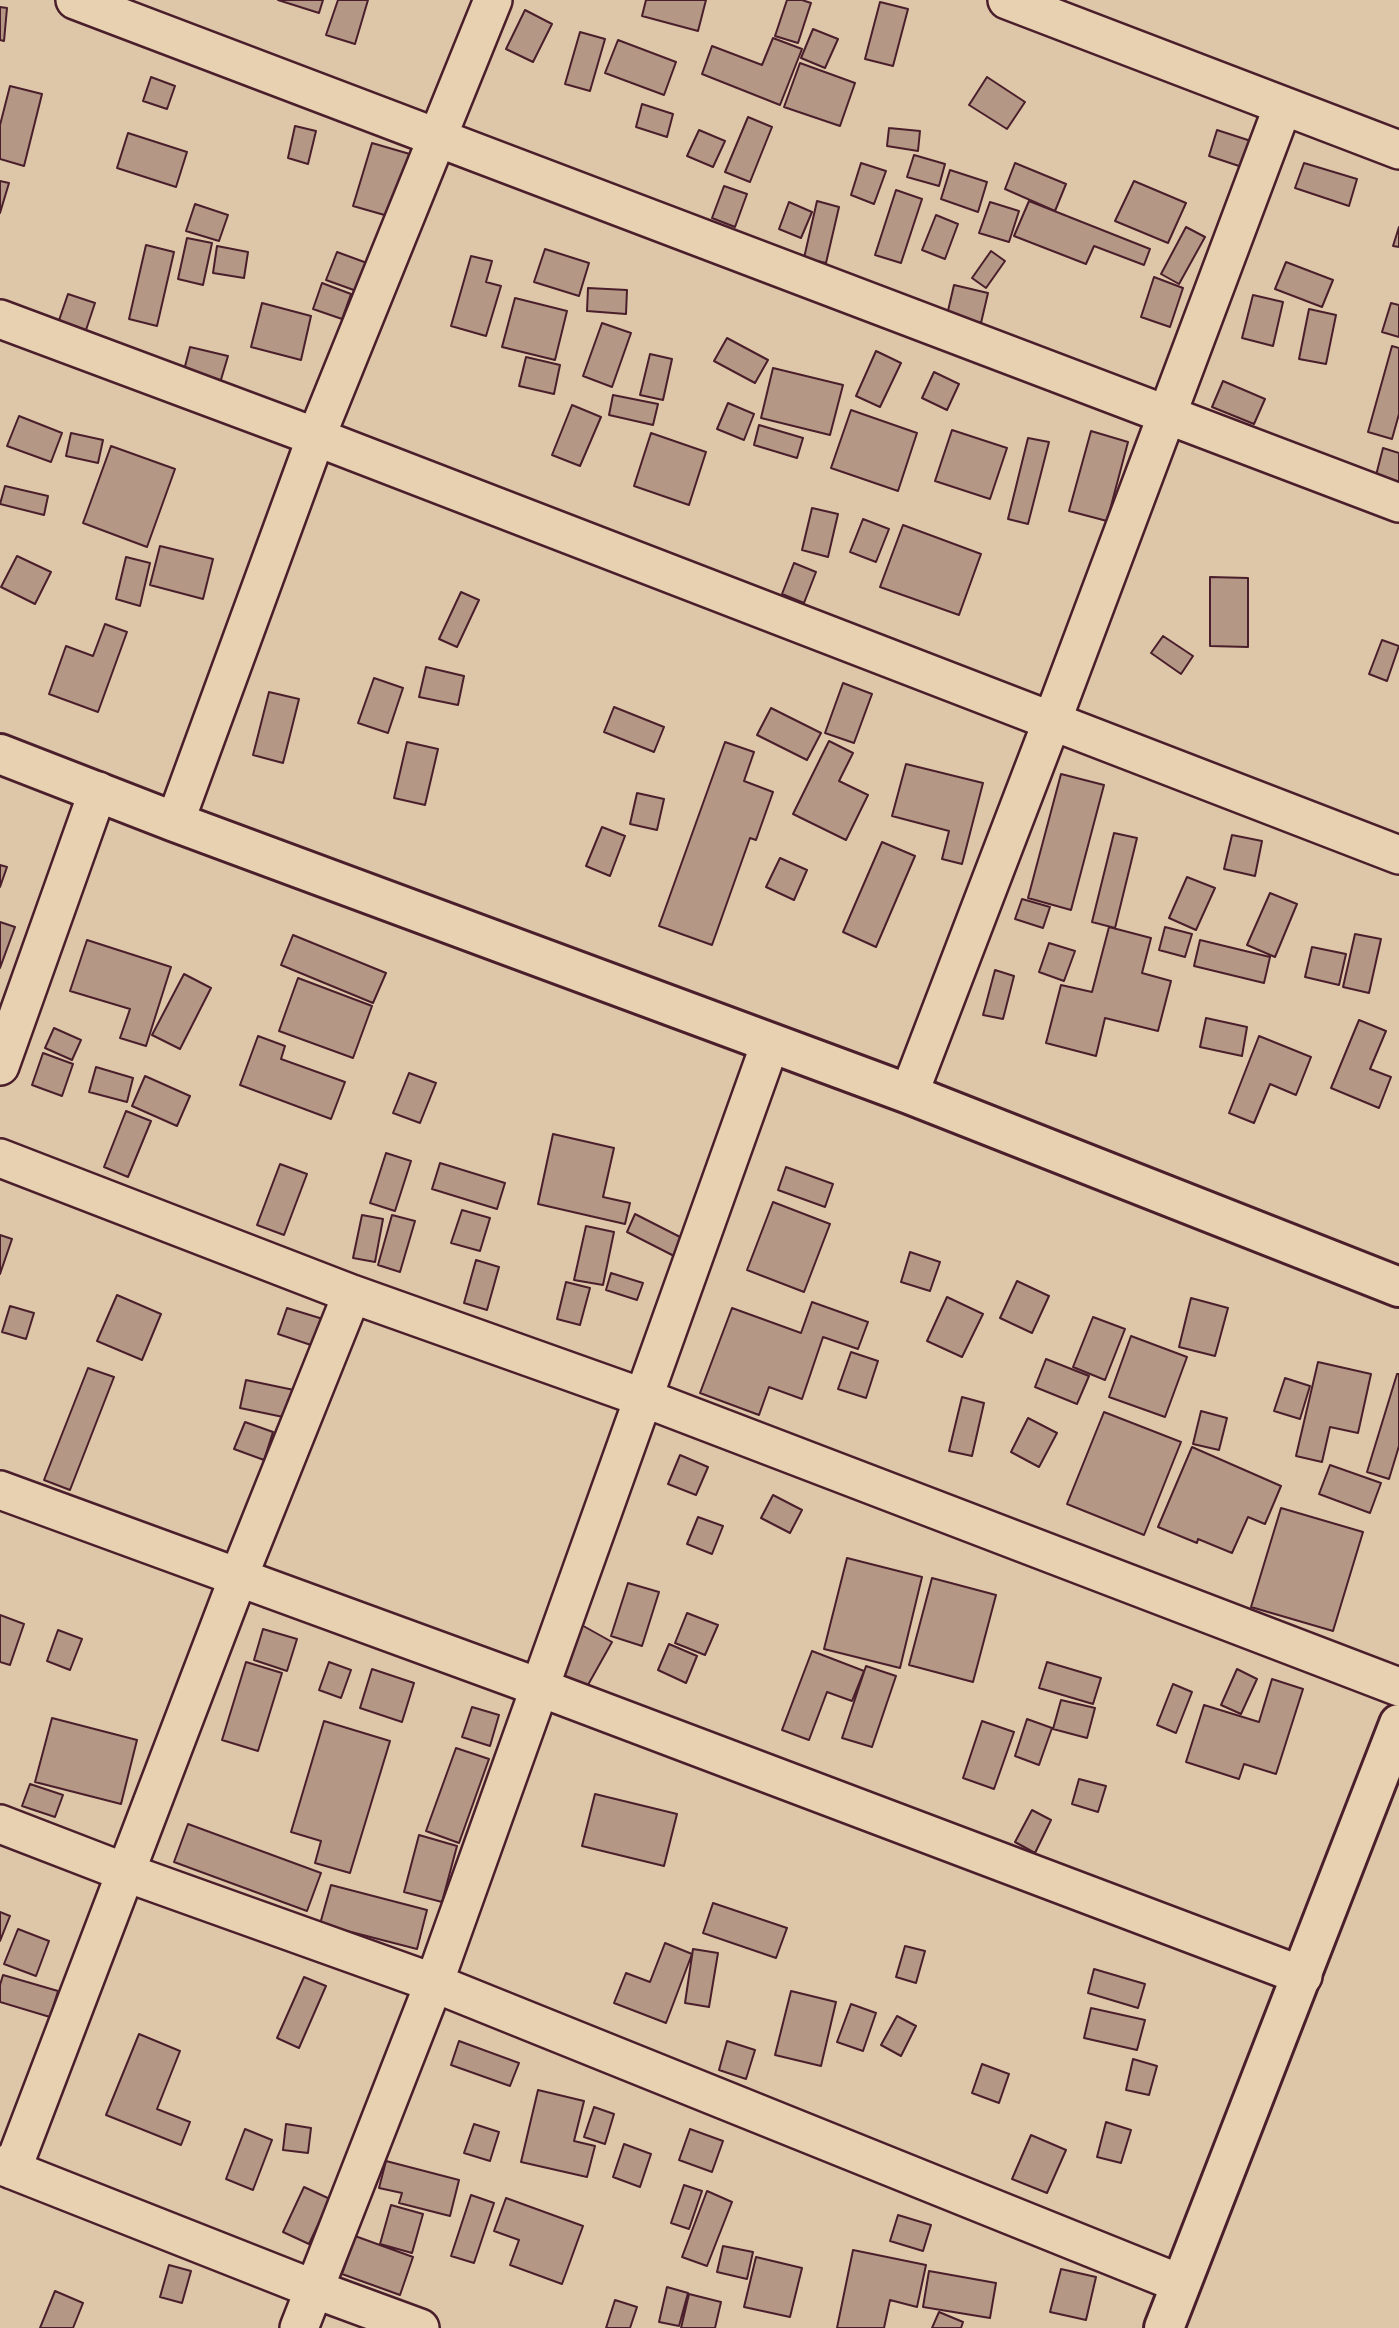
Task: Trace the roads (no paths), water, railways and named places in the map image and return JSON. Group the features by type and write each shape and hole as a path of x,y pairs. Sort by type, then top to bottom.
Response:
{"street":[{"path":"75,0 1399,503"},
{"path":"175,822 316,437 493,0"},
{"path":"1007,0 1399,150"},
{"path":"909,1094 1283,106"},
{"path":"0,319 316,437 1399,855"},
{"path":"0,754 175,822 909,1094 1399,1287"},
{"path":"0,1066 98,791"},
{"path":"299,2328 434,1983 770,1044"},
{"path":"0,1157 352,1294 643,1398 1399,1687"},
{"path":"352,1294 238,1578 127,1873 6,2167 420,2328"},
{"path":"0,1490 541,1688 1303,1976"},
{"path":"1164,2328 1399,1724"},
{"path":"0,1824 127,1873 434,1983 1181,2284"}]}
